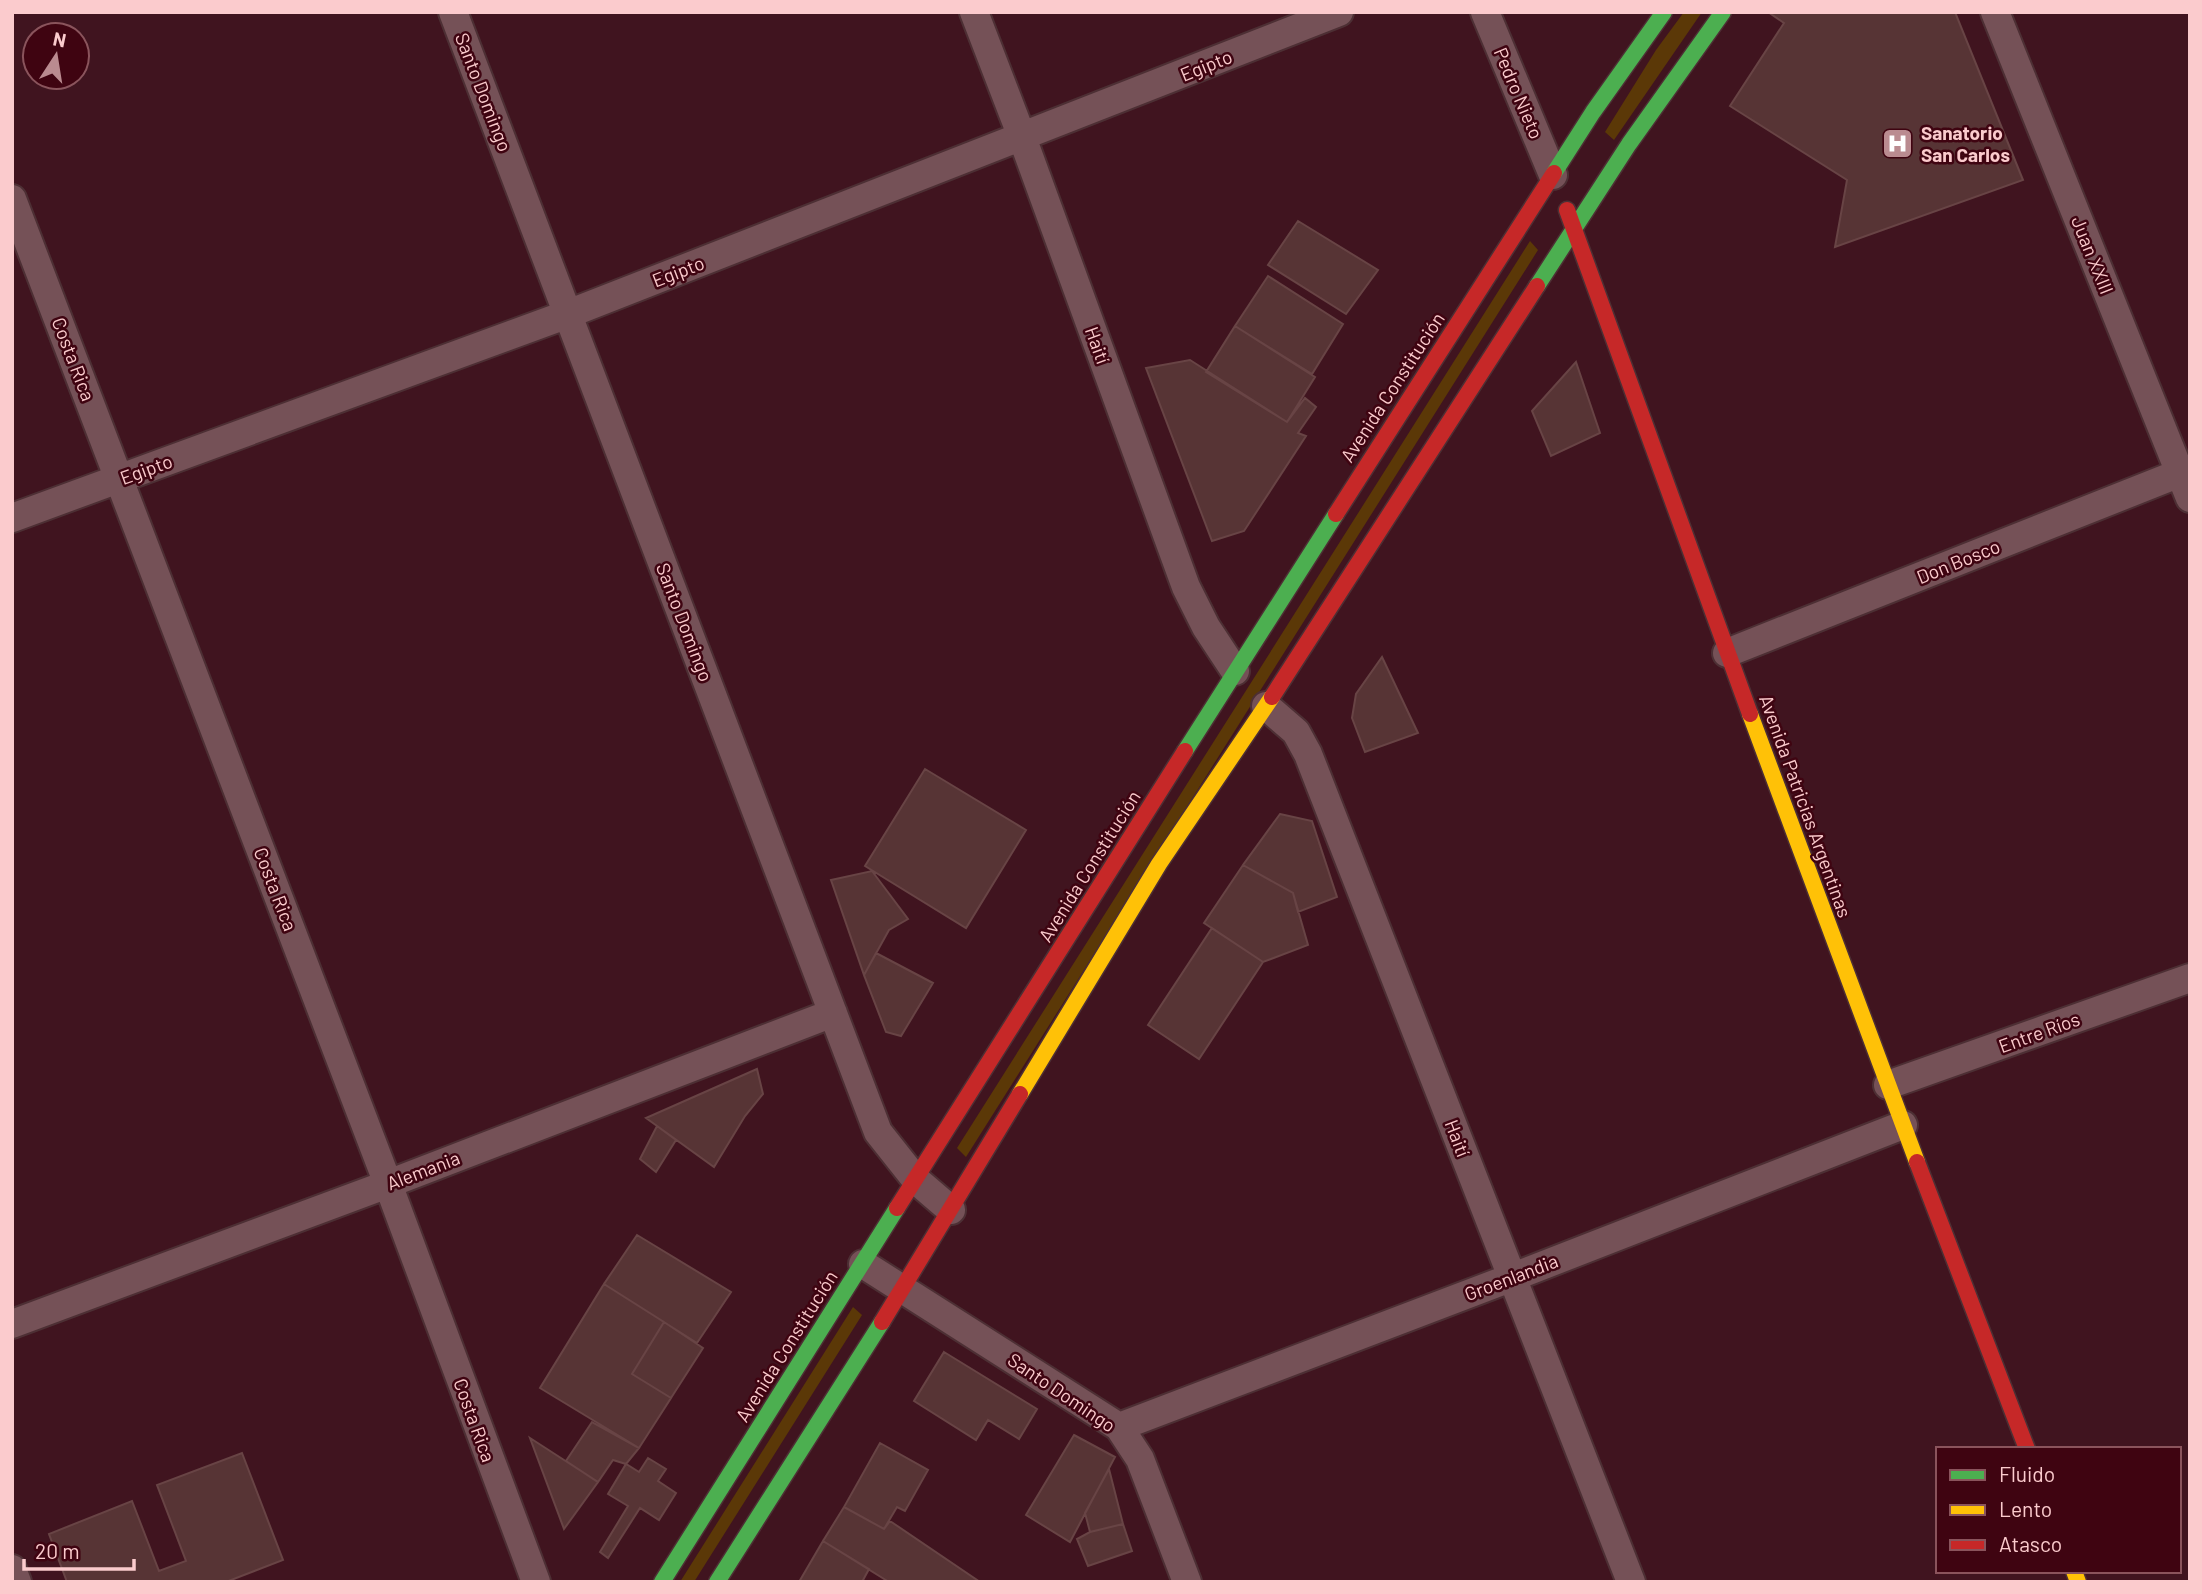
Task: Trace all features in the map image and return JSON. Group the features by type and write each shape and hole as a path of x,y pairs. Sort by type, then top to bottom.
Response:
{"main road":[{"name":"Avenida Constitución","path":"662,1582 1235,671 1593,112 1664,12"},
{"path":"717,1582 903,1289 1159,864 1266,706 1629,144 1723,12"},
{"name":"Avenida Patricias Argentinas","path":"1553,175 1888,1086 2026,1447"}],"street":[{"name":"Santo Domingo","path":"453,12 878,1132 916,1180 951,1210"},
{"name":"Haití","path":"974,12 1023,137 1186,587 1206,627 1235,671"},
{"name":"Egipto","path":"12,518 568,314 1339,12"},
{"name":"Pedro Nieto","path":"1485,12 1553,175"},
{"name":"Juan XXIII","path":"1995,12 2187,480"},
{"name":"Costa Rica","path":"12,198 536,1582"},
{"name":"Don Bosco","path":"1727,653 2187,480"},
{"name":"Haití","path":"1266,706 1296,732 1308,754 1631,1582"},
{"name":"Entre Ríos","path":"1888,1086 2190,978"},
{"name":"Alemania","path":"12,1324 833,1013"},
{"name":"Groenlandia","path":"1119,1427 1903,1125"},
{"name":"Santo Domingo","path":"863,1264 1119,1427 1140,1459 1186,1582"},
{"path":"12,1569 17,1582"}],"shaded area":[{"path":"1684,12 1702,12 1614,140 1605,132 1656,50"},
{"path":"1530,241 1538,250 966,1157 957,1148"},
{"path":"853,1307 862,1315 694,1582 680,1582"}],"building":[{"name":"Sanatorio San Carlos","path":"1768,12 1955,12 2023,180 1835,247 1847,180 1730,106 1784,23"},
{"path":"1298,221 1378,270 1346,314 1268,265"},
{"path":"1268,276 1343,324 1312,374 1235,326"},
{"path":"1235,326 1315,377 1287,422 1206,372"},
{"path":"1190,360 1287,422 1305,398 1316,407 1298,433 1306,436 1244,531 1212,541 1146,368"},
{"path":"1576,362 1600,433 1551,456 1532,411"},
{"path":"1382,657 1418,733 1365,752 1352,718 1356,694"},
{"path":"925,769 1026,830 966,928 865,866"},
{"path":"1280,814 1312,821 1337,897 1298,912 1293,893 1243,865"},
{"path":"1243,865 1293,893 1308,945 1263,962 1204,923"},
{"path":"872,871 908,919 889,930 864,975 831,880"},
{"path":"1212,928 1263,962 1199,1059 1148,1025"},
{"path":"876,953 933,983 901,1036 886,1032 864,975"},
{"path":"757,1069 763,1094 745,1116 714,1167 646,1118"},
{"path":"657,1126 676,1140 656,1172 640,1159"},
{"path":"637,1235 731,1292 697,1343 604,1284"},
{"path":"604,1284 664,1322 632,1374 671,1398 639,1448 540,1388"},
{"path":"664,1322 703,1348 671,1398 632,1374"},
{"path":"944,1352 1037,1409 1019,1439 988,1420 976,1440 914,1401"},
{"path":"592,1422 639,1448 626,1464 613,1460 598,1482 566,1461"},
{"path":"1074,1435 1115,1457 1070,1542 1026,1515"},
{"path":"530,1438 598,1482 564,1529"},
{"path":"880,1443 928,1470 905,1511 897,1507 884,1529 844,1507"},
{"path":"242,1453 283,1560 226,1582 67,1582 49,1534 132,1501 159,1571 186,1561 157,1485"},
{"path":"648,1458 666,1469 658,1481 676,1493 659,1520 640,1508 608,1558 600,1552 628,1506 608,1494 626,1464 639,1472"},
{"path":"1109,1469 1123,1524 1090,1532 1085,1513"},
{"path":"844,1507 884,1529 890,1521 980,1582 889,1582 823,1541"},
{"path":"1123,1524 1132,1551 1088,1566 1077,1539 1090,1532"},
{"path":"823,1541 869,1569 862,1582 799,1582"}],"traffic: fast":[{"path":"1554,173 1593,112 1664,12"},
{"path":"1537,286 1629,144 1723,12"},
{"path":"1185,751 1336,514"},
{"path":"662,1582 897,1208"},
{"path":"717,1582 882,1322"}],"traffic: slow":[{"path":"1020,1094 1159,864 1272,697"},
{"path":"1750,714 1917,1162"},
{"path":"2075,1573 2078,1582"}],"traffic: jam":[{"path":"1336,514 1554,173"},
{"path":"1567,210 1750,714"},
{"path":"1272,697 1537,286"},
{"path":"897,1208 1185,751"},
{"path":"882,1322 1020,1094"},
{"path":"1917,1162 2026,1447"}],"place":[{"name":"Sanatorio San Carlos","path":"1898,143"}]}
